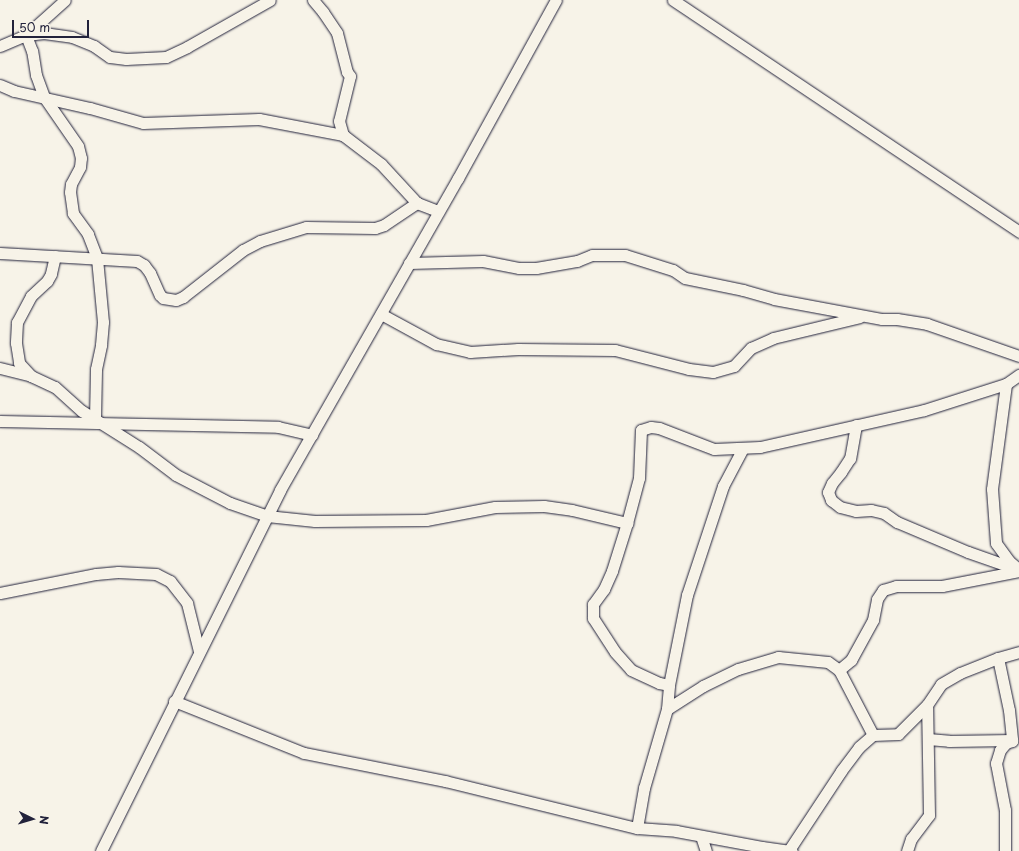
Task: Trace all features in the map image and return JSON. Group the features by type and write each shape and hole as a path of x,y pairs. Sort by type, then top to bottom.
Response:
{"street":[{"path":"26,35 65,0"},
{"path":"0,46 26,35 44,33 72,37 94,46 110,56 126,59 166,57 187,48 270,0"},
{"path":"313,0 323,12 336,33 347,72 350,76 339,121 343,135"},
{"path":"101,851 267,516 556,0"},
{"path":"673,0 685,3 1019,232"},
{"path":"26,35 32,51 36,75 44,97 78,146 80,152 80,167 70,188 73,213 88,234 97,258 103,322 102,345 96,368 99,421"},
{"path":"0,85 14,91 127,117 143,123 260,119 343,135 381,164 417,203 438,211"},
{"path":"0,253 137,261 150,273 160,295 164,298 176,300 183,297 243,250 260,241 306,227 375,228 417,203"},
{"path":"409,263 483,261 519,268 536,268 577,261 592,255 625,255 673,270 685,278 743,290 774,299 866,316 927,324 1019,356"},
{"path":"31,376 19,363 16,343 17,322 31,296 47,281 51,274 54,256"},
{"path":"381,314 436,344 470,352 518,349 615,350 689,369 713,372 734,366 751,348 773,338 866,316"},
{"path":"0,368 31,376 55,387 82,411 139,447 176,475 230,503 267,516 315,521 426,520 495,507 544,506 572,510 627,524"},
{"path":"669,685 659,683 631,670 615,652 593,618 593,604 604,589 612,571 627,524 639,478 641,430 651,427 659,428 714,449 760,447 924,410 1006,384 1019,376"},
{"path":"1006,384 992,489 992,505 996,543 1009,561 1019,570"},
{"path":"0,421 99,421 278,427 312,435"},
{"path":"856,425 850,458 832,483 828,492 831,500 840,507 856,511 871,510 884,513 897,522 968,552 1019,570"},
{"path":"637,828 644,788 667,709 669,685 688,596 723,486 743,448"},
{"path":"839,670 851,660 873,620 877,599 883,590 896,586 942,586 1019,570"},
{"path":"0,594 96,574 118,572 156,574 170,581 187,603 199,651"},
{"path":"174,701 304,753 445,781 637,828 676,831 762,848 791,850 841,771 859,747 873,735 898,734 927,705 942,684 960,673 1017,650"},
{"path":"667,709 703,686 738,669 778,657 828,662 839,670 873,735"},
{"path":"998,658 1015,740"},
{"path":"907,851 911,839 929,815 927,705"},
{"path":"928,739 949,741 1015,740"},
{"path":"1005,851 1005,810 996,763 1000,750 1006,743 1015,740"},
{"path":"702,836 706,851"}]}
